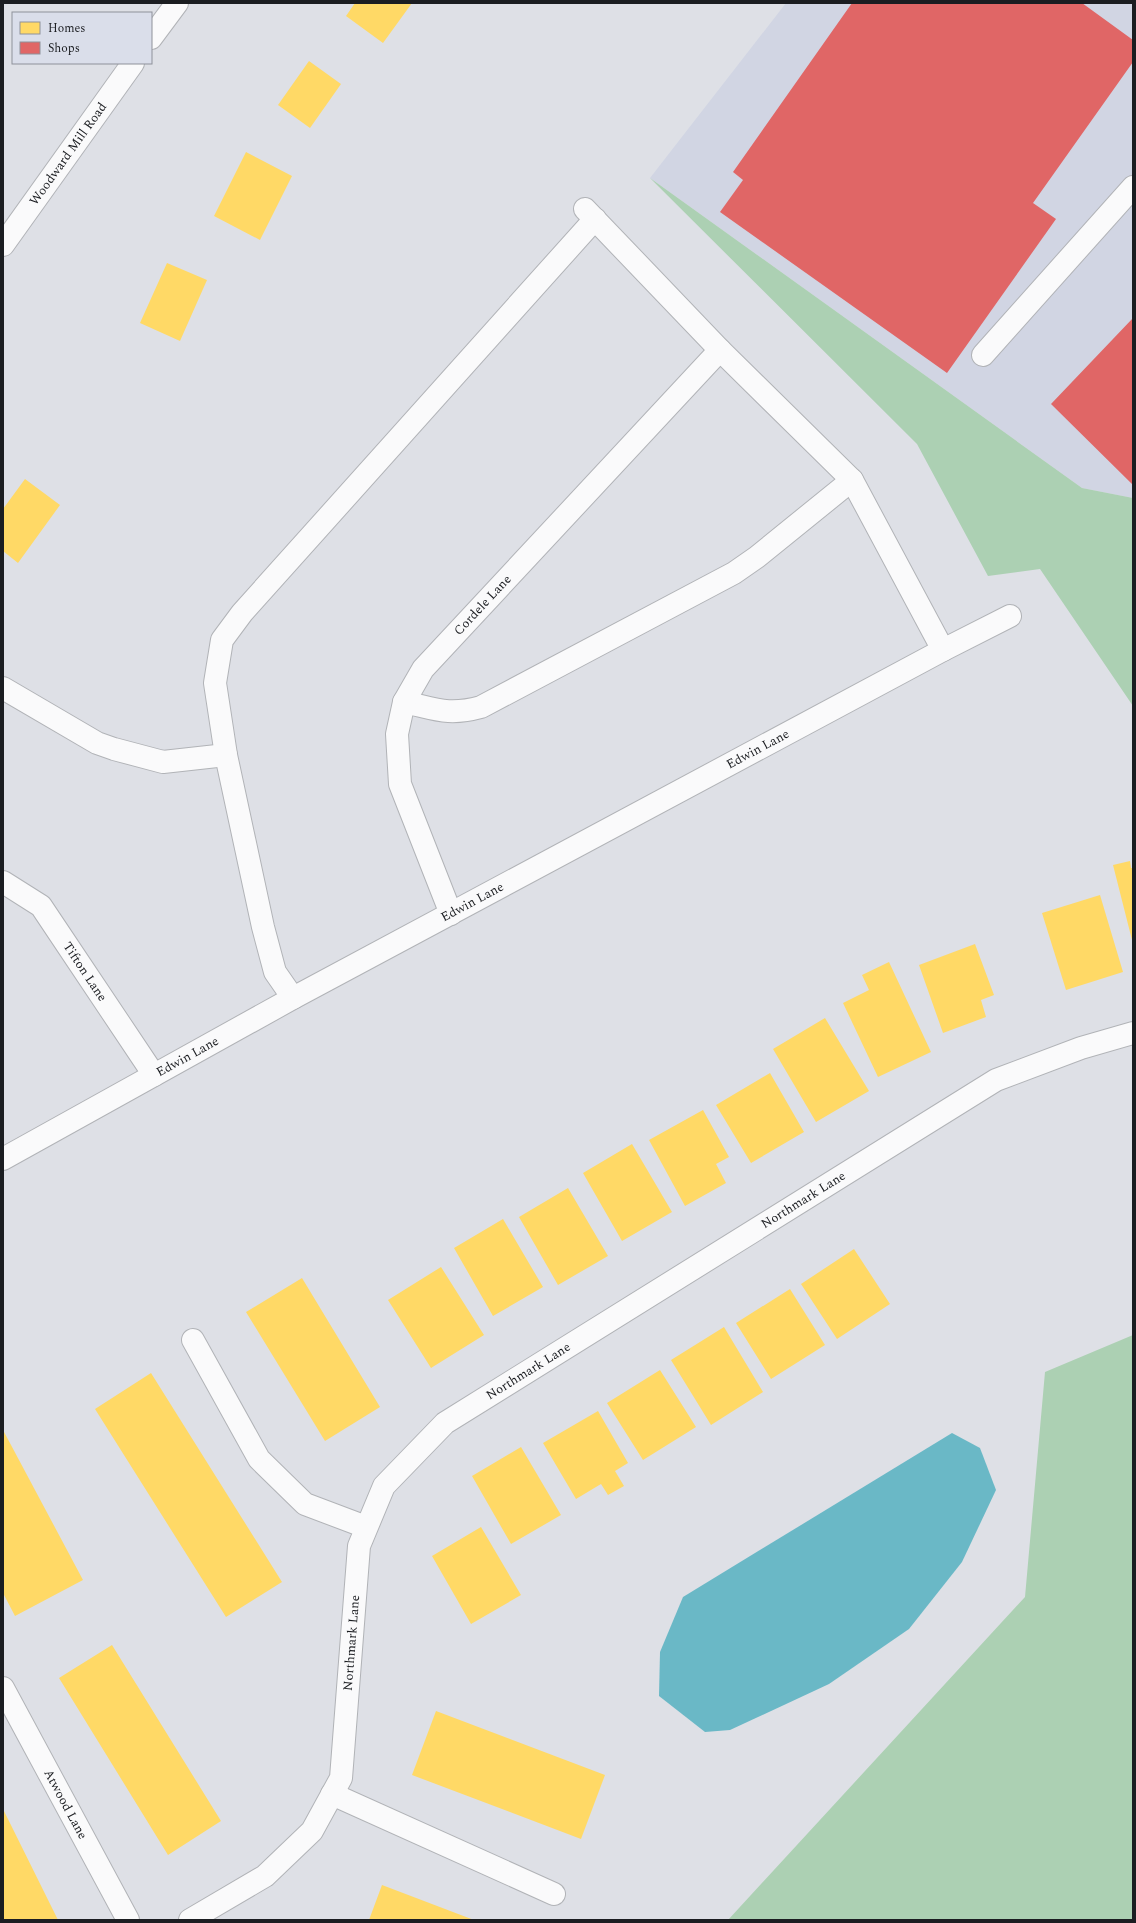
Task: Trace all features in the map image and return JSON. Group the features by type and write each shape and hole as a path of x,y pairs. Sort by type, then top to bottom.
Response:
{"street":[{"path":"152,37 177,3"},
{"name":"Woodward Mill Road","path":"3,245 132,64"},
{"path":"983,355 1133,187"},
{"path":"293,998 275,972 263,927 226,755 215,683 222,640 242,613 590,214 720,350 852,480 943,650"},
{"name":"Cordele Lane","path":"451,914 400,784 397,734 404,702 423,669 720,350"},
{"path":"404,702 446,712 464,712 481,707 734,573 757,557 852,480"},
{"name":"Edwin Lane","path":"3,1159 293,998 943,650 1010,616"},
{"path":"3,688 97,743 114,749 163,762 226,755"},
{"name":"Tifton Lane","path":"3,882 41,906 154,1075"},
{"name":"Northmark Lane","path":"190,1920 265,1876 312,1831 341,1778 359,1546 384,1486 445,1422 996,1080 1081,1048 1133,1032"},
{"path":"193,1340 259,1460 305,1504 366,1527"},
{"name":"Atwood Lane","path":"3,1688 128,1920"},
{"path":"332,1794 554,1894"}],"shaded area":[{"path":"786,3 1133,3 1133,498 1082,488 650,178"}],"green space":[{"path":"650,178 1082,488 1133,498 1133,706 1040,569 988,576 917,444"},
{"path":"1133,1335 1133,1920 728,1920 1025,1597 1045,1372"}],"water":[{"path":"952,1433 980,1448 996,1490 962,1562 909,1629 829,1684 730,1730 705,1732 659,1696 660,1652 683,1597"}],"building: Homes":[{"path":"355,3 412,3 383,43 346,16"},
{"path":"309,61 341,84 310,128 278,105"},
{"path":"246,152 292,176 260,240 214,216"},
{"path":"167,263 207,280 180,341 140,323"},
{"path":"25,479 60,505 18,563 3,551 3,509"},
{"path":"1130,861 1131,868 1133,868 1132,940 1113,865"},
{"path":"1100,895 1123,972 1066,990 1042,913"},
{"path":"975,944 994,995 981,1000 986,1017 943,1033 919,965"},
{"path":"889,962 931,1052 878,1077 843,1003 869,990 862,975"},
{"path":"825,1018 869,1091 816,1122 773,1049"},
{"path":"770,1073 804,1132 751,1163 716,1105"},
{"path":"703,1110 729,1157 716,1164 726,1183 685,1206 649,1140"},
{"path":"632,1144 672,1212 622,1241 583,1173"},
{"path":"568,1188 608,1256 558,1285 519,1217"},
{"path":"503,1219 543,1287 493,1316 454,1248"},
{"path":"854,1249 890,1304 837,1339 801,1284"},
{"path":"441,1267 484,1335 431,1368 388,1300"},
{"path":"302,1278 380,1407 325,1441 246,1312"},
{"path":"790,1289 825,1345 771,1379 736,1323"},
{"path":"724,1327 763,1392 711,1425 671,1360"},
{"path":"660,1370 696,1427 643,1460 607,1403"},
{"path":"151,1373 282,1582 226,1617 95,1409"},
{"path":"598,1411 628,1463 615,1471 624,1486 608,1495 601,1484 576,1499 543,1443"},
{"path":"3,1430 83,1580 15,1616 3,1593"},
{"path":"521,1447 561,1515 511,1544 472,1476"},
{"path":"481,1527 521,1595 471,1624 432,1556"},
{"path":"112,1645 221,1821 168,1855 59,1678"},
{"path":"436,1711 605,1775 581,1839 412,1775"},
{"path":"3,1809 58,1920 3,1920"},
{"path":"382,1885 474,1920 369,1920"}],"building: Shops":[{"path":"852,3 1082,3 1133,40 1133,62 1033,203 1056,219 947,373 720,212 743,180 733,172"},
{"path":"1133,318 1133,485 1051,404"}]}
